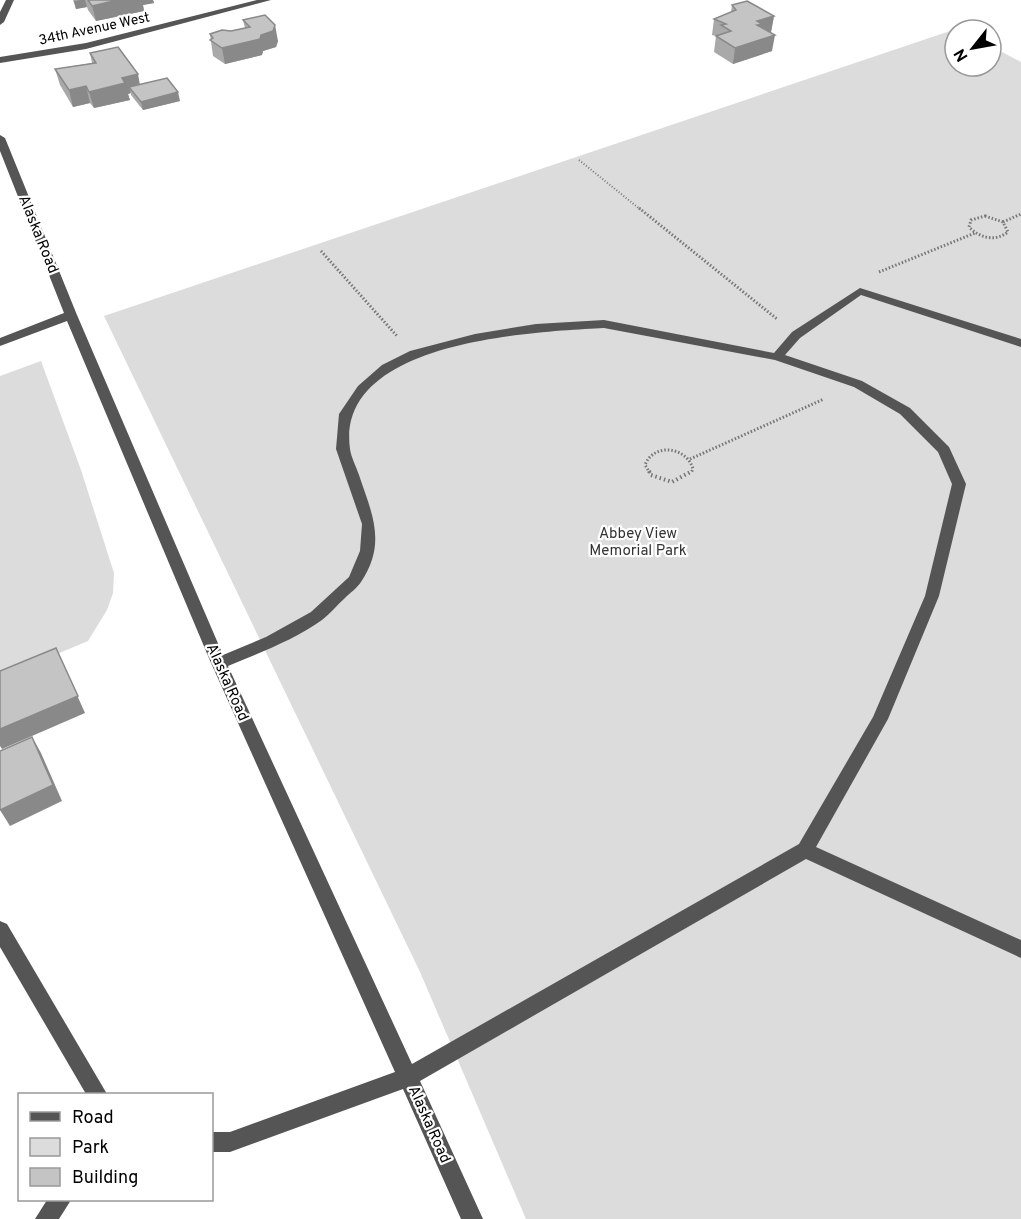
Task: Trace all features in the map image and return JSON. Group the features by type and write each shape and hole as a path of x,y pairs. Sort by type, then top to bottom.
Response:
{"street":[{"path":"0,22 10,0"},
{"name":"34th Avenue West","path":"0,60 86,46 267,0"},
{"name":"Alaska Road","path":"0,138 71,315 219,663 472,1219"},
{"path":"777,357 796,335 860,291 1021,343"},
{"path":"0,342 71,315"},
{"path":"213,1142 230,1142 408,1077 805,850 879,719 928,606 960,483 944,450 905,411 858,384 777,357 604,324 536,328 475,338 414,354 386,368 362,389 345,414 343,448 369,524 367,551 355,580 316,616 271,641 219,663"},
{"path":"805,850 1021,949"},
{"path":"0,930 96,1093"},
{"path":"46,1219 59,1201"}],"path":[{"path":"579,160 796,335"},
{"path":"1003,222 1021,214"},
{"path":"985,216 1003,222 1009,229 1001,238 988,238 975,233 969,227 974,218 985,216"},
{"path":"860,291 873,274 975,233"},
{"path":"321,251 414,354"},
{"path":"690,459 858,384"},
{"path":"663,450 678,451 690,459 693,469 680,481 657,479 651,475 645,465 650,455 663,450"}],"green space":[{"name":"Abbey View Memorial Park","path":"943,33 943,78 1003,78 1003,52 1021,62 1021,1219 526,1219 420,972 104,316"},
{"path":"41,361 81,470 114,573 113,593 107,610 88,641 0,678 0,376"}],"building":[{"path":"88,0 118,0 92,6"},
{"path":"747,1 774,16 757,21 762,24 757,25 775,35 735,48 716,36 731,31 721,25 726,24 714,19 736,10 732,5"},
{"path":"265,15 275,25 273,31 261,35 260,39 222,48 210,40 213,38 210,34 222,30 231,31 250,27 243,20"},
{"path":"118,47 138,74 122,78 125,83 89,92 86,86 69,90 55,69 96,63 90,53"},
{"path":"167,78 178,92 141,102 129,87"},
{"path":"56,648 78,696 0,729 0,671"},
{"path":"32,737 53,785 0,810 0,751"}]}
